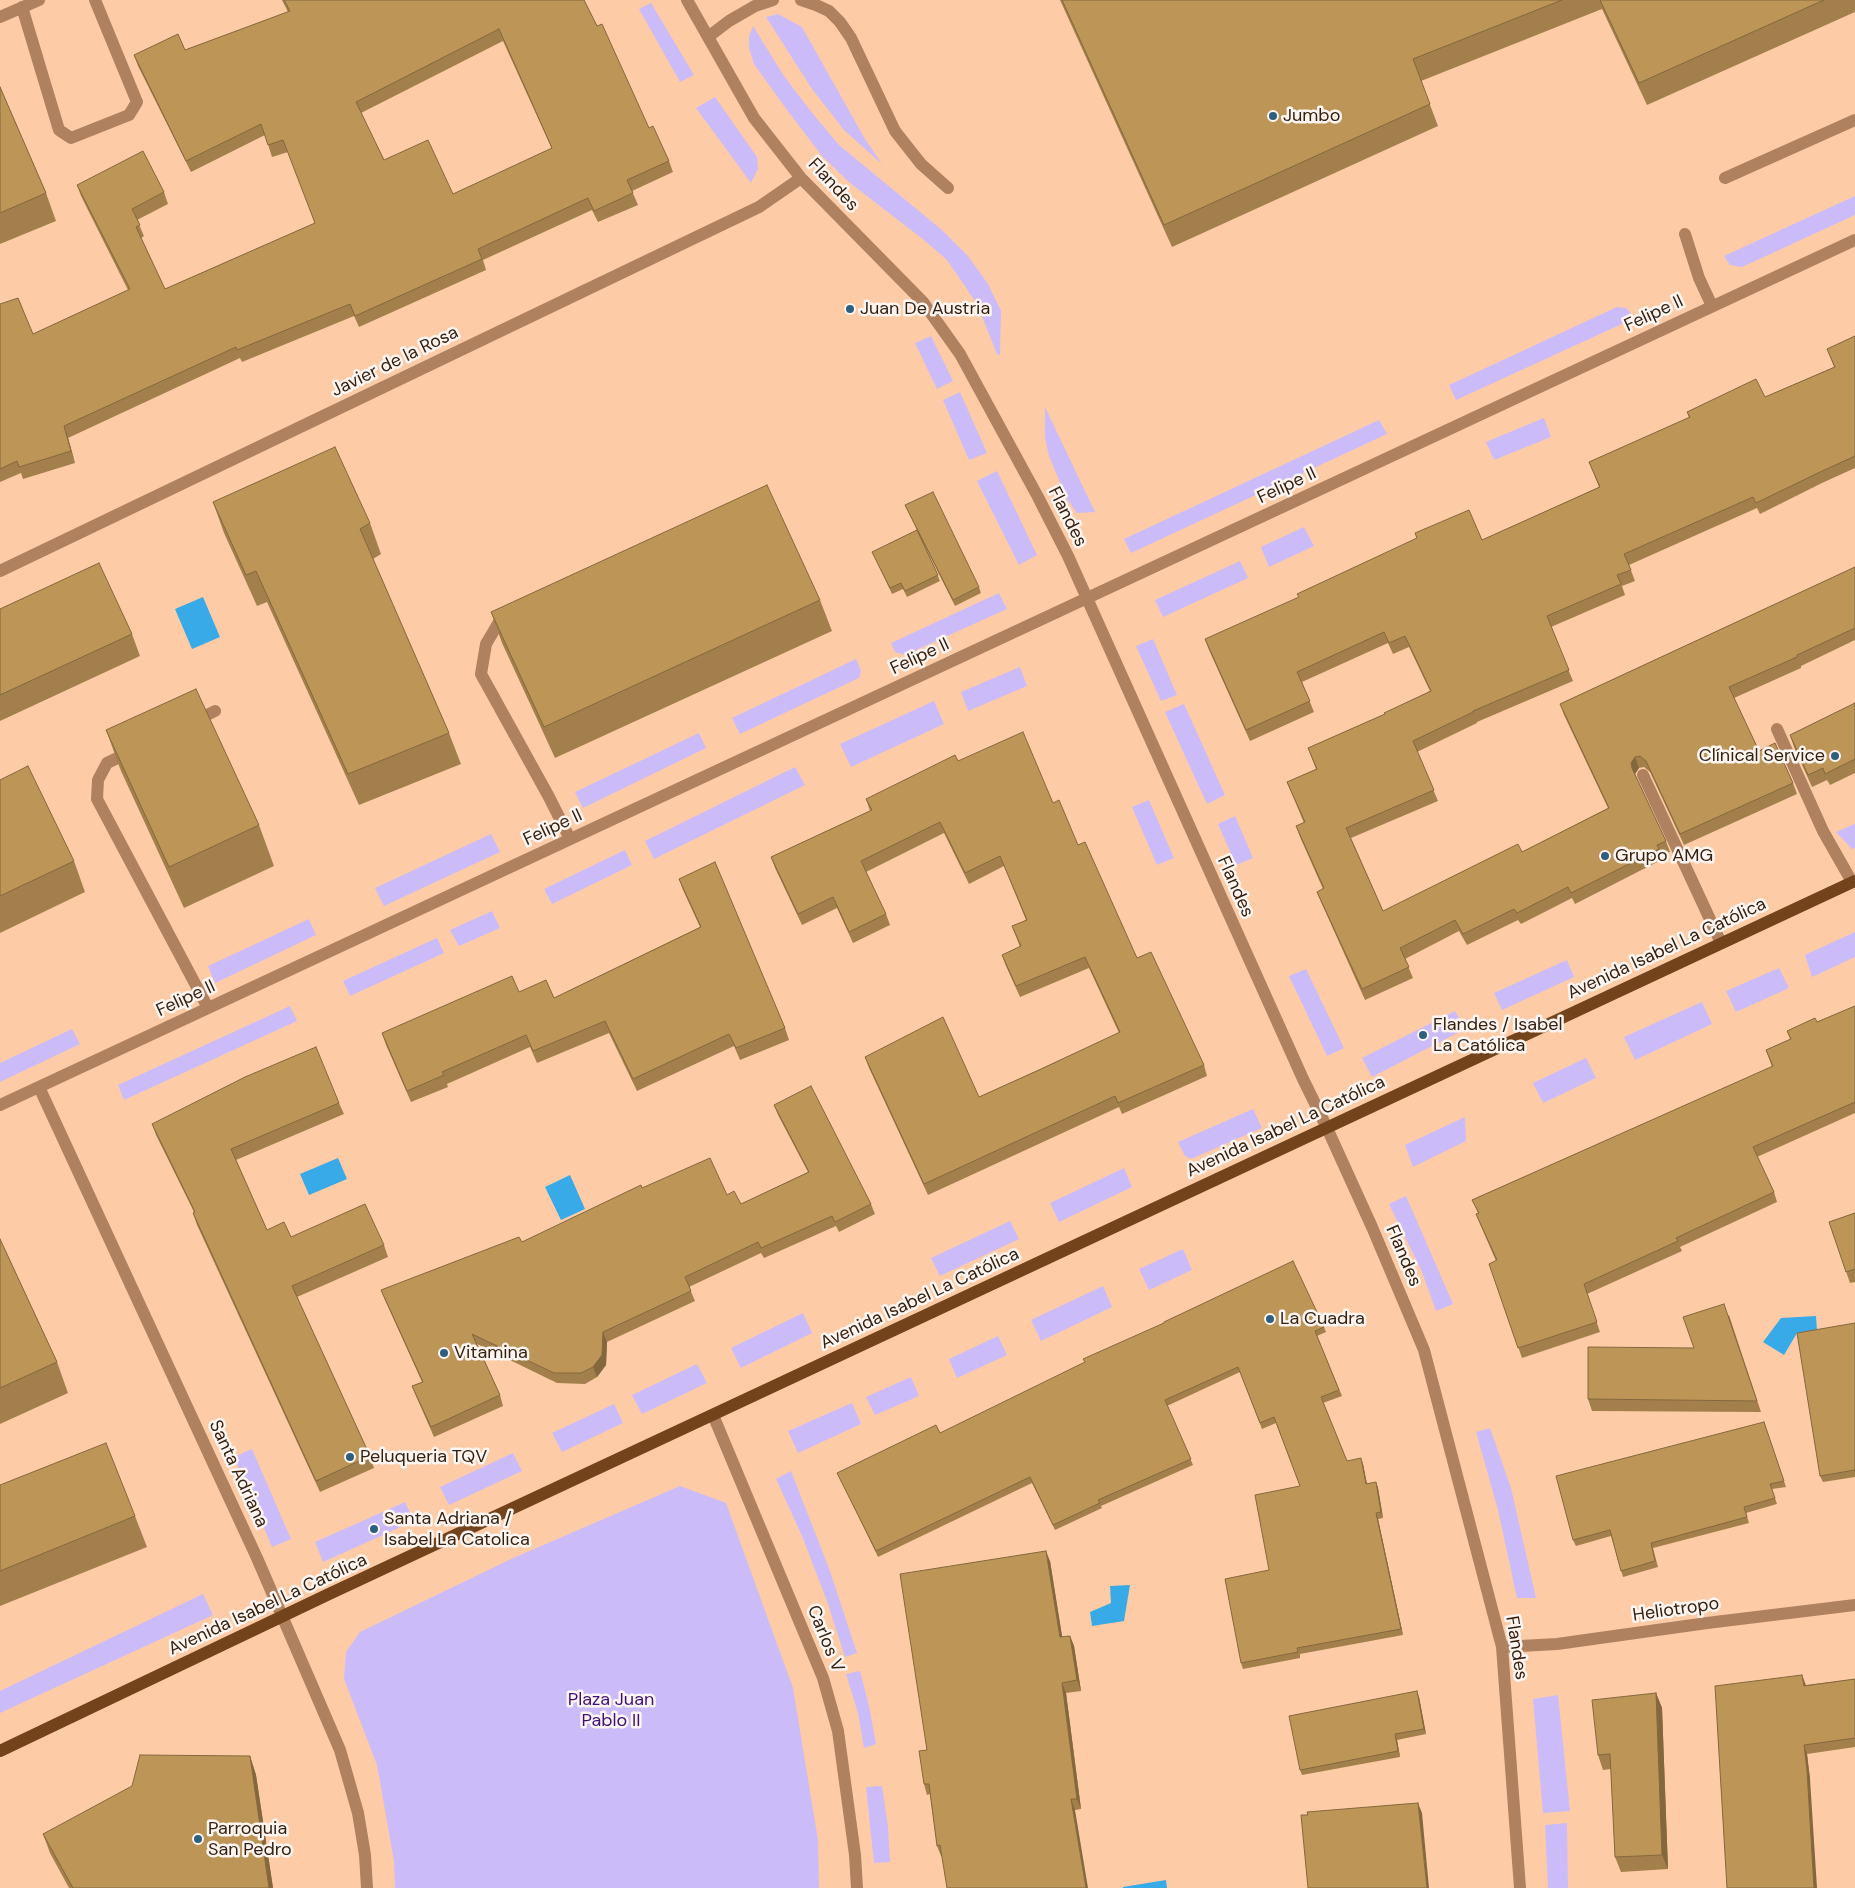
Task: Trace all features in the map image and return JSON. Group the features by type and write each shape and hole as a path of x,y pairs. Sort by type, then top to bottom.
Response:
{"main road":[{"name":"Avenida Isabel La Católica","path":"0,1751 1853,881"}],"street":[{"path":"0,17 38,0"},
{"path":"22,7 59,130 70,138 129,115 137,102 96,0"},
{"name":"Flandes","path":"687,0 754,118 801,178 923,302 960,354 1038,496 1087,599 1299,1070 1327,1128 1424,1350 1502,1647 1520,1888"},
{"path":"708,37 729,21 755,6 773,0"},
{"path":"801,0 829,11 840,22 851,38 895,131 921,164 948,188"},
{"path":"1725,178 1855,120"},
{"name":"Javier de la Rosa","path":"0,571 759,207 801,178"},
{"path":"1685,234 1699,278 1712,306"},
{"name":"Felipe II","path":"0,1105 1855,240"},
{"path":"517,614 499,622 486,644 480,674 549,796 570,840"},
{"path":"188,724 215,711"},
{"path":"1777,729 1823,831 1853,881"},
{"path":"143,746 107,763 98,780 97,799 208,1008"},
{"path":"1643,775 1721,943"},
{"name":"Santa Adriana","path":"39,1087 246,1534 340,1750 358,1813 365,1855 367,1888"},
{"name":"Carlos V","path":"712,1416 823,1678 838,1732 856,1854 857,1888"},
{"name":"Heliotropo","path":"1502,1647 1557,1644 1855,1605"}],"green space":[{"path":"651,3 694,75 680,82 639,9"},
{"path":"778,14 802,27 865,139 882,164 844,130 812,89 766,17"},
{"path":"753,26 784,76 839,145 942,230 968,256 988,284 1001,311 1000,355 997,354 977,304 947,260 850,183 822,156 787,110 754,64 749,48 749,37"},
{"path":"715,97 757,157 758,169 751,183 696,108"},
{"path":"1855,196 1855,215 1742,267 1730,265 1724,256"},
{"path":"1617,307 1626,308 1635,318 1456,400 1449,385"},
{"path":"931,336 953,381 937,389 915,343"},
{"path":"960,392 987,453 969,460 943,400"},
{"path":"1045,407 1095,512 1077,513 1067,499 1049,456 1045,438"},
{"path":"1544,418 1551,437 1494,460 1486,442"},
{"path":"1379,420 1387,434 1131,553 1124,539"},
{"path":"997,471 1037,555 1019,565 977,481"},
{"path":"1304,527 1314,546 1269,567 1261,547"},
{"path":"1240,561 1248,578 1163,617 1155,600"},
{"path":"999,593 1007,609 905,655 895,652 891,643"},
{"path":"1153,639 1177,695 1161,701 1136,646"},
{"path":"856,659 861,671 859,678 740,734 732,718"},
{"path":"1020,667 1027,686 968,711 961,692"},
{"path":"934,701 944,724 851,767 840,744"},
{"path":"1184,704 1225,795 1207,804 1165,712"},
{"path":"699,733 706,748 583,808 575,792"},
{"path":"795,767 805,785 654,859 645,841"},
{"path":"1149,800 1174,858 1157,865 1132,807"},
{"path":"1235,816 1253,858 1236,865 1218,824"},
{"path":"1855,824 1855,848 1852,849 1836,832"},
{"path":"491,834 500,852 384,906 375,888"},
{"path":"625,850 632,865 552,904 544,889"},
{"path":"492,911 500,928 459,946 450,930"},
{"path":"309,919 316,935 215,983 208,966"},
{"path":"1855,932 1855,957 1812,977 1805,955"},
{"path":"437,938 444,953 350,996 343,981"},
{"path":"1567,960 1574,977 1502,1010 1494,993"},
{"path":"1779,968 1789,988 1736,1012 1726,991"},
{"path":"1306,969 1344,1048 1327,1056 1289,976"},
{"path":"1702,1002 1712,1024 1635,1060 1624,1037"},
{"path":"290,1006 297,1021 124,1100 118,1085"},
{"path":"1455,1011 1465,1029 1372,1077 1362,1058"},
{"path":"72,1029 80,1044 0,1082 0,1063"},
{"path":"1586,1058 1596,1078 1543,1103 1533,1083"},
{"path":"1253,1109 1262,1128 1191,1159 1185,1156 1178,1142"},
{"path":"1465,1117 1466,1141 1413,1167 1405,1145"},
{"path":"1124,1168 1132,1187 1059,1222 1050,1203"},
{"path":"1406,1196 1453,1304 1436,1311 1422,1272 1389,1204"},
{"path":"1010,1221 1019,1239 940,1276 931,1258"},
{"path":"1183,1249 1192,1270 1149,1290 1139,1269"},
{"path":"1103,1286 1112,1307 1041,1341 1031,1320"},
{"path":"803,1313 812,1333 741,1368 731,1348"},
{"path":"998,1336 1007,1355 957,1378 949,1359"},
{"path":"697,1364 707,1383 642,1414 632,1395"},
{"path":"911,1377 919,1396 875,1415 866,1397"},
{"path":"852,1403 861,1424 798,1453 788,1431"},
{"path":"614,1404 623,1423 562,1452 552,1433"},
{"path":"1490,1428 1511,1488 1536,1598 1517,1598 1498,1510 1476,1432"},
{"path":"252,1449 291,1539 272,1547 234,1457"},
{"path":"513,1453 522,1471 449,1505 440,1487"},
{"path":"791,1471 830,1571 857,1653 845,1657 827,1601 802,1536 776,1479"},
{"name":"Plaza Juan Pablo II","path":"680,1486 726,1503 793,1688 818,1840 819,1888 395,1888 394,1861 377,1765 344,1679 346,1652 360,1632 511,1559"},
{"path":"405,1502 414,1521 323,1562 315,1542"},
{"path":"203,1594 213,1615 0,1713 0,1691"},
{"path":"860,1671 876,1744 864,1748 858,1713 846,1674"},
{"path":"1558,1695 1570,1811 1543,1813 1533,1699"},
{"path":"882,1786 888,1827 890,1862 874,1863 866,1787"},
{"path":"1567,1823 1568,1888 1548,1888 1545,1825"}],"water":[{"path":"203,597 220,637 192,649 175,609"},
{"path":"338,1158 347,1179 309,1195 300,1174"},
{"path":"570,1175 585,1209 561,1220 545,1187"},
{"path":"1816,1316 1817,1331 1797,1333 1784,1355 1763,1342 1781,1318"},
{"path":"1130,1585 1124,1621 1092,1626 1090,1612 1111,1603 1110,1586"},
{"path":"1166,1880 1167,1888 1123,1888 1123,1887"}],"building":[{"path":"284,0 584,0 597,26 602,24 649,128 653,126 669,161 627,180 633,193 594,211 588,198 478,249 482,259 355,316 350,304 237,350 236,347 64,426 71,451 19,467 17,461 0,469 0,304 18,298 33,334 130,289 77,185 143,151 164,192 132,209 140,225 136,227 165,289 315,223 283,140 268,145 261,124 186,161 134,55 178,34 185,50 290,11","holes":["499,29 552,148 453,194 428,140 384,160 356,102"]},
{"name":"Jumbo","path":"1062,0 1562,0 1413,59 1430,104 1164,225"},
{"path":"1600,0 1824,0 1639,83"},
{"path":"0,87 46,193 0,213"},
{"path":"1855,336 1855,456 1756,503 1753,497 1624,554 1631,570 1617,575 1621,584 1547,616 1569,670 1473,711 1413,741 1434,790 1346,828 1383,911 1518,844 1522,852 1609,808 1560,704 1855,567 1855,628 1797,655 1797,657 1729,687 1759,751 1775,743 1793,783 1680,834 1646,761 1640,756 1635,757 1631,763 1632,768 1666,841 1657,845 1659,849 1571,893 1568,887 1517,913 1514,909 1463,934 1455,920 1400,948 1409,967 1362,989 1317,892 1324,888 1296,826 1305,822 1287,782 1317,769 1308,748 1385,714 1431,691 1405,636 1389,643 1384,632 1297,672 1310,701 1246,730 1205,639 1299,597 1297,594 1417,538 1415,533 1469,510 1482,540 1600,487 1589,462 1690,417 1687,412 1756,379 1765,397 1835,367 1827,349"},
{"path":"335,447 370,523 360,529 449,733 348,774 256,571 246,575 213,502"},
{"path":"767,485 820,600 544,727 491,612"},
{"path":"933,492 979,587 953,600 905,505"},
{"path":"917,530 938,575 905,591 901,583 890,588 872,552"},
{"path":"99,563 132,634 0,695 0,609"},
{"path":"196,689 259,825 169,867 106,730"},
{"path":"1855,703 1855,759 1825,774 1823,768 1808,775 1790,735"},
{"path":"1023,732 1053,803 1059,800 1078,845 1085,842 1137,958 1151,952 1204,1065 1118,1103 1115,1096 924,1184 865,1057 943,1017 979,1097 1039,1070 1120,1032 1085,957 1016,986 1002,955 1021,946 1012,926 1027,920 1000,856 965,873 940,822 861,861 886,914 849,932 833,897 798,914 771,857 872,810 866,799 955,755 958,761"},
{"path":"28,766 74,861 0,896 0,780"},
{"path":"715,862 785,1028 736,1048 729,1034 633,1079 605,1021 533,1051 526,1035 442,1072 444,1075 407,1091 382,1033 512,976 519,992 546,980 554,998 701,927 679,879"},
{"path":"1855,1006 1855,1102 1753,1147 1774,1192 1676,1238 1678,1241 1584,1284 1597,1322 1518,1348 1489,1264 1497,1260 1476,1214 1479,1213 1472,1200 1773,1066 1766,1050 1791,1039 1787,1031 1815,1018 1817,1022"},
{"path":"316,1047 339,1103 231,1149 267,1230 284,1222 291,1237 365,1204 384,1245 292,1286 370,1456 316,1481 193,1213 195,1212 152,1124 245,1077"},
{"path":"811,1086 871,1204 835,1222 832,1216 761,1248 758,1242 685,1277 691,1291 603,1332 602,1355 593,1367 581,1373 554,1373 472,1334 500,1395 431,1427 412,1386 423,1382 381,1290 519,1237 522,1242 641,1185 642,1188 710,1158 727,1195 734,1191 741,1204 809,1172 774,1105"},
{"path":"1855,1213 1855,1269 1846,1272 1829,1222"},
{"path":"0,1239 57,1362 0,1388"},
{"path":"1293,1261 1324,1327 1315,1331 1339,1390 1321,1397 1347,1461 1361,1458 1366,1484 1376,1482 1381,1512 1376,1513 1401,1629 1297,1648 1298,1652 1241,1663 1225,1579 1269,1570 1255,1495 1300,1486 1274,1417 1260,1423 1238,1367 1165,1400 1191,1459 1098,1500 1100,1503 1053,1525 1030,1477 876,1551 837,1473 936,1425 940,1433 1085,1362 1083,1359 1164,1323"},
{"path":"1724,1304 1757,1401 1588,1399 1588,1347 1694,1348 1683,1317"},
{"path":"1855,1323 1855,1470 1820,1476 1797,1333"},
{"path":"1764,1422 1784,1481 1770,1484 1775,1498 1744,1507 1747,1517 1651,1543 1655,1561 1621,1571 1610,1530 1573,1540 1556,1476"},
{"path":"106,1443 135,1516 0,1571 0,1485"},
{"path":"1046,1551 1060,1637 1070,1636 1077,1680 1062,1683 1077,1799 1071,1799 1086,1888 947,1888 940,1845 937,1846 929,1784 924,1784 919,1751 927,1750 900,1574"},
{"path":"1802,1675 1804,1686 1855,1679 1855,1738 1804,1745 1814,1888 1727,1888 1715,1686"},
{"path":"1417,1691 1424,1729 1395,1734 1398,1751 1300,1770 1289,1716"},
{"path":"1656,1693 1662,1855 1615,1857 1610,1754 1598,1755 1592,1700"},
{"name":"Parroquia San Pedro","path":"140,1755 250,1756 269,1888 73,1888 43,1834 132,1786"},
{"path":"1418,1803 1427,1888 1308,1888 1301,1815 1308,1815 1307,1812"}],"place":[{"name":"Jumbo","path":"1273,116"},
{"name":"Juan De Austria","path":"850,309"},
{"name":"Clínical Service","path":"1835,756"},
{"name":"Grupo AMG","path":"1605,856"},
{"name":"Flandes / Isabel La Católica","path":"1423,1035"},
{"name":"La Cuadra","path":"1270,1319"},
{"name":"Vitamina","path":"444,1353"},
{"name":"Peluqueria TQV","path":"350,1457"},
{"name":"Santa Adriana / Isabel La Catolica","path":"374,1529"},
{"name":"Parroquia San Pedro","path":"198,1839"}]}
